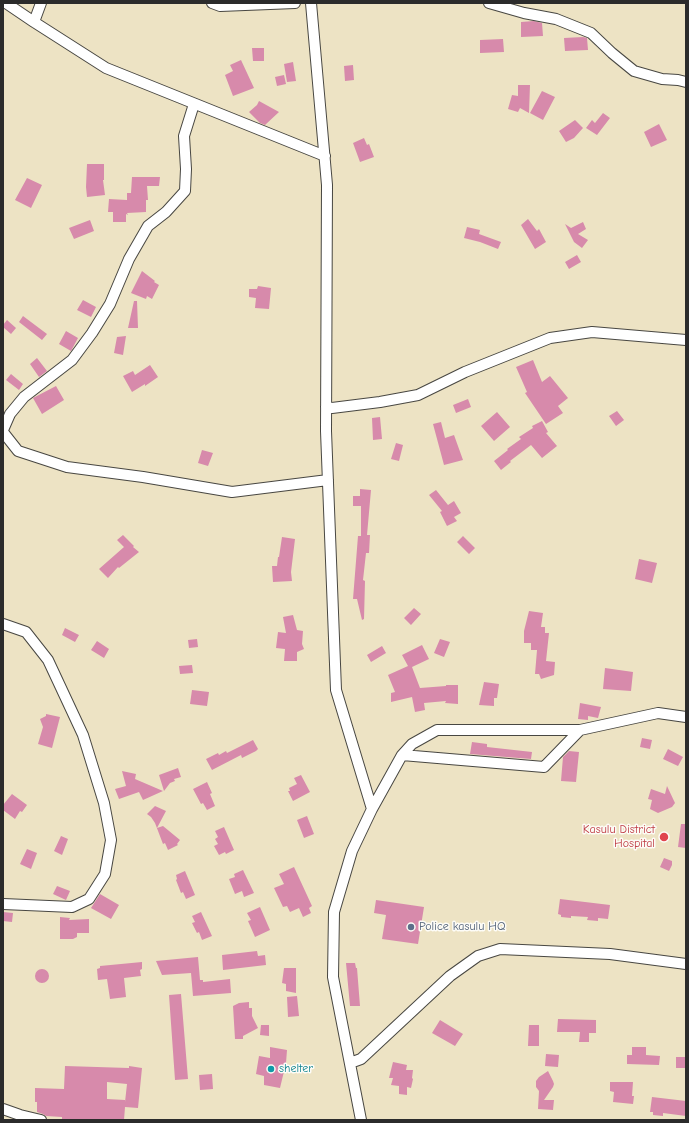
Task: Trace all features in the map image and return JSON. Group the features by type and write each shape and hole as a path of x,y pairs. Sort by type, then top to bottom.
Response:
{"street":[{"path":"6,3 106,68 325,156"},
{"path":"34,22 41,3"},
{"path":"212,3 220,6 295,3"},
{"path":"311,3 327,185 326,408 336,690 372,809"},
{"path":"489,3 524,13 556,19 591,33 634,71 662,79 686,82"},
{"path":"194,104 184,136 186,169 185,191 166,212 148,226 129,259 110,304 92,333 72,360 24,397 10,414 3,431 18,451 67,467 143,477 232,492 328,480"},
{"path":"326,408 373,403 418,395 465,372 550,338 592,332 686,340"},
{"path":"3,624 26,632 48,660 83,735 104,803 111,840 105,874 89,899 72,907 3,904"},
{"path":"361,1120 333,977 334,912 352,851 372,809 402,755 412,744 437,730 580,730 658,713 686,718"},
{"path":"402,755 544,767 580,730"},
{"path":"350,1063 362,1059 450,976 478,956 500,949 610,954 686,964"},
{"path":"3,1109 41,1120"}],"building":[{"path":"534,21 542,23 543,36 521,37 521,22"},
{"path":"564,38 587,38 588,50 565,51"},
{"path":"503,39 504,52 480,53 480,40"},
{"path":"252,48 264,48 264,61 253,61"},
{"path":"241,60 254,88 233,96 225,75 233,71 230,65"},
{"path":"293,62 296,81 287,82 284,64"},
{"path":"353,65 354,80 345,81 344,66"},
{"path":"284,75 286,84 277,86 275,77"},
{"path":"518,85 530,85 529,113 520,108 518,112 508,109 512,95 518,96"},
{"path":"542,91 555,97 543,120 530,113"},
{"path":"259,101 279,112 265,125 260,123 249,112 257,105"},
{"path":"603,113 610,118 597,135 586,128 592,120 595,123"},
{"path":"575,120 583,128 574,138 566,142 559,131"},
{"path":"659,124 667,140 651,147 644,132"},
{"path":"364,138 367,145 369,144 374,157 360,162 353,143"},
{"path":"87,164 104,164 103,180 105,195 87,197"},
{"path":"132,177 160,177 159,186 147,186 148,200 146,200 146,212 127,213 128,215 126,214 126,222 113,222 113,212 108,212 109,199 127,200 127,193 131,193"},
{"path":"27,178 42,185 31,208 15,200"},
{"path":"528,219 537,231 539,229 546,242 535,249 521,225"},
{"path":"90,220 94,231 74,239 69,228"},
{"path":"583,222 586,229 578,234 588,240 582,248 574,242 565,224 571,228"},
{"path":"467,227 480,230 479,234 501,242 498,249 464,238"},
{"path":"577,255 581,262 569,269 565,262"},
{"path":"142,271 159,285 152,299 147,296 146,299 131,293"},
{"path":"258,286 271,288 269,309 255,308 256,298 249,297 249,289 257,289"},
{"path":"83,300 96,307 91,317 77,310"},
{"path":"134,301 137,301 138,328 128,328"},
{"path":"23,316 47,334 42,340 19,322"},
{"path":"7,320 16,328 11,334 3,327"},
{"path":"66,331 78,338 71,351 59,344"},
{"path":"126,336 123,355 114,353 117,337"},
{"path":"37,358 47,371 39,377 30,364"},
{"path":"533,360 542,382 550,376 568,398 558,406 563,413 546,424 525,393 527,392 516,367"},
{"path":"150,365 158,377 145,386 145,384 132,392 123,376 133,371 135,375"},
{"path":"11,374 23,384 19,390 6,380"},
{"path":"56,386 64,400 42,414 33,398"},
{"path":"468,399 471,407 456,413 453,405"},
{"path":"617,411 624,420 616,426 609,416"},
{"path":"497,412 510,427 494,441 481,426"},
{"path":"380,417 382,439 373,440 372,418"},
{"path":"542,421 548,432 546,433 557,446 542,458 531,445 501,470 494,461 521,439 519,437 533,428 532,426"},
{"path":"441,422 445,438 454,435 463,460 444,465 433,424"},
{"path":"396,443 403,445 399,461 391,459"},
{"path":"202,450 213,453 208,466 198,463"},
{"path":"360,489 371,490 367,535 370,535 369,553 366,553 363,580 365,581 364,619 362,620 357,599 353,599 358,536 361,536 361,506 353,506 353,496 360,496"},
{"path":"436,490 448,505 454,501 461,513 454,517 457,521 447,526 440,512 442,511 429,495"},
{"path":"123,535 139,552 119,568 118,567 108,578 99,569 124,547 117,540"},
{"path":"463,536 475,548 469,554 457,542"},
{"path":"282,537 295,539 291,572 292,581 273,582 272,566 277,566"},
{"path":"639,559 657,563 652,583 635,579"},
{"path":"414,608 421,614 411,625 404,618"},
{"path":"529,611 543,613 541,627 545,627 545,633 549,633 546,661 555,662 554,675 541,679 539,674 535,674 537,650 531,650 531,643 524,643 524,631"},
{"path":"293,615 297,630 303,631 302,644 304,649 297,652 297,661 284,661 285,649 276,648 278,632 286,633 283,617"},
{"path":"65,628 79,635 75,642 62,635"},
{"path":"197,639 198,647 189,648 188,640"},
{"path":"440,639 450,642 444,657 434,653"},
{"path":"97,641 109,649 104,658 91,650"},
{"path":"422,645 429,659 412,667 420,688 458,685 458,704 445,703 446,701 424,703 425,710 415,712 412,697 391,702 391,693 395,692 388,675 408,666 402,655"},
{"path":"382,646 386,653 371,662 367,655"},
{"path":"192,665 193,673 180,674 179,666"},
{"path":"605,668 633,672 631,691 603,689"},
{"path":"484,682 499,684 497,698 494,698 494,706 479,705"},
{"path":"192,690 209,692 207,706 190,704"},
{"path":"580,703 601,707 598,718 588,716 588,720 578,719"},
{"path":"46,714 60,717 52,748 38,744 43,727 40,719 46,716"},
{"path":"642,738 652,740 650,749 640,747"},
{"path":"253,740 258,749 256,751 242,758 241,755 212,770 206,759 218,753 219,755 226,751 227,753"},
{"path":"472,742 487,744 487,747 532,752 531,759 470,754"},
{"path":"668,749 683,757 678,766 663,759"},
{"path":"569,751 579,752 576,782 561,781 563,757"},
{"path":"178,768 181,777 174,779 175,781 170,783 164,791 159,775"},
{"path":"122,771 136,774 135,779 163,791 143,800 139,792 119,799 115,789 126,786"},
{"path":"301,775 310,792 293,801 288,791 290,791 289,788 297,784 294,778"},
{"path":"207,782 212,793 210,794 215,806 207,810 203,803 201,804 193,789"},
{"path":"667,786 675,803 672,807 658,813 650,809 652,800 648,799 651,789 665,794"},
{"path":"12,794 27,805 22,812 20,811 15,819 3,810 3,805"},
{"path":"155,806 166,811 157,828 163,826 180,840 177,844 178,845 168,850 165,843 163,844 155,823 147,814"},
{"path":"307,816 314,834 304,838 297,820"},
{"path":"681,824 686,824 686,848 678,847"},
{"path":"224,827 234,850 226,854 225,852 219,855 214,846 218,844 215,839 218,837 215,831"},
{"path":"61,836 68,839 62,855 54,851"},
{"path":"27,849 37,853 31,869 20,864"},
{"path":"664,858 672,861 669,871 660,867"},
{"path":"294,867 312,906 309,908 311,913 303,917 299,908 290,912 287,906 283,907 274,888 284,884 279,874"},
{"path":"243,870 254,893 244,897 242,891 235,894 229,879 235,877 234,874"},
{"path":"185,871 195,895 186,899 183,892 181,893 176,880 176,875"},
{"path":"57,886 70,891 66,900 53,894"},
{"path":"100,894 119,905 111,919 91,908"},
{"path":"560,899 610,905 608,919 598,918 598,921 587,920 588,917 561,917 561,915 558,914"},
{"path":"376,900 424,907 418,944 382,939 386,915 374,913"},
{"path":"260,907 270,930 255,937 248,921 251,920 247,913"},
{"path":"3,912 13,913 12,922 3,921"},
{"path":"201,912 212,936 202,940 199,932 197,933 192,923 195,922 192,916"},
{"path":"60,917 70,918 69,920 89,919 89,933 77,933 77,937 73,939 60,939"},
{"path":"257,951 258,956 265,955 266,965 223,970 222,955"},
{"path":"198,957 200,980 203,980 203,982 230,979 231,993 193,996 191,973 162,975 156,961"},
{"path":"142,962 142,969 140,970 141,976 124,978 126,997 110,999 107,979 98,980 97,969 100,968 100,966"},
{"path":"346,963 355,963 357,968 360,1006 350,1006"},
{"path":"284,968 296,968 296,993 286,991 286,984 282,983"},
{"path":"39,969 45,969 49,973 49,979 45,983 39,983 35,979 35,973"},
{"path":"181,994 188,1079 175,1080 169,995"},
{"path":"297,996 299,1016 288,1017 287,997"},
{"path":"249,1002 249,1008 252,1008 252,1016 258,1028 243,1036 243,1039 235,1039 233,1006 239,1003"},
{"path":"558,1019 596,1020 596,1033 589,1033 589,1042 579,1042 580,1032 557,1032"},
{"path":"440,1020 463,1034 455,1046 432,1033"},
{"path":"261,1025 269,1025 269,1036 260,1035"},
{"path":"529,1025 539,1025 539,1046 528,1046"},
{"name":"shelter","path":"270,1047 287,1050 286,1063 280,1088 264,1085 264,1076 256,1074 259,1056 270,1058"},
{"path":"632,1047 646,1047 646,1055 660,1056 659,1065 627,1064 627,1055 632,1055"},
{"path":"546,1054 559,1055 558,1067 545,1066"},
{"path":"676,1057 686,1057 686,1068 676,1068"},
{"path":"393,1062 407,1065 406,1070 413,1070 411,1088 407,1087 407,1095 399,1094 399,1086 391,1085 393,1078 389,1078"},
{"path":"65,1066 129,1068 129,1066 142,1068 138,1108 125,1107 124,1120 62,1119 62,1117 46,1116 37,1112 35,1088 64,1089","holes":["107,1082 127,1084 125,1102 125,1100 107,1099"]},
{"path":"548,1071 554,1084 544,1100 554,1100 553,1110 538,1109 539,1091 536,1087 536,1081"},
{"path":"212,1074 213,1089 200,1090 199,1075"},
{"path":"610,1082 633,1082 633,1104 613,1102 614,1092 610,1091"},
{"path":"652,1097 686,1101 686,1116 663,1113 663,1116 653,1115 653,1112 650,1112"}],"place":[{"name":"Kasulu District Hospital","path":"664,837"},
{"name":"Police kasulu HQ","path":"411,927"},
{"name":"shelter","path":"271,1069"}]}
